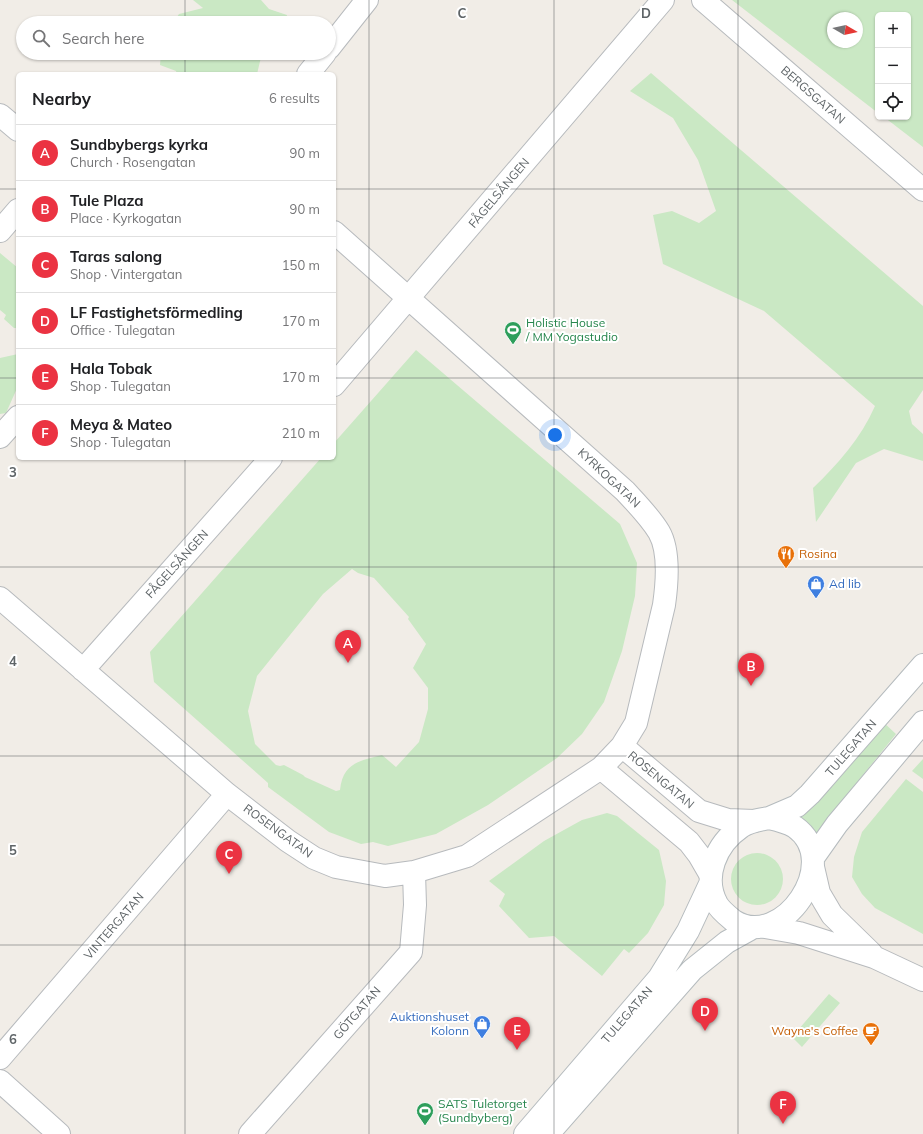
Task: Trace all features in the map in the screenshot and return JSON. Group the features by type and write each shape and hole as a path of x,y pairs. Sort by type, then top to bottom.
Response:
{"street":[{"path":"336,39 367,0"},
{"name":"FÅGELSÅNGEN","path":"336,383 663,0"},
{"name":"BERGSGATAN","path":"703,0 923,190"},
{"path":"310,72 319,60"},
{"path":"0,115 16,128"},
{"path":"0,231 16,212"},
{"name":"KYRKOGATAN","path":"336,234 409,297 625,491 645,513 660,533 666,559 667,585 664,605 636,723 622,746"},
{"path":"0,437 16,419"},
{"name":"FÅGELSÅNGEN","path":"83,670 269,460"},
{"name":"ROSENGATAN","path":"0,598 227,794 288,841 314,858 336,867 360,873 385,876 414,872 467,856 601,768 622,746 699,811 728,820 762,819"},
{"name":"TULEGATAN","path":"762,819 797,806 810,794 923,665"},
{"path":"759,927 784,916 792,909 807,888 813,862 837,824 923,722"},
{"path":"601,768 688,842 699,855 710,879 713,896 719,907 740,925 799,933 874,957 923,980"},
{"name":"VINTERGATAN","path":"0,1058 227,794"},
{"path":"710,879 716,857 726,840 741,827 762,819 784,822 795,827 805,837 813,862 820,893 832,915 874,957"},
{"name":"GÖTGATAN","path":"250,1134 411,952 415,905 414,872"},
{"name":"TULEGATAN","path":"525,1134 660,978 688,931 710,879"},
{"name":"TULEGATAN","path":"548,1134 692,970 727,942 759,927"},
{"path":"0,1081 59,1134"}],"green space":[{"path":"193,0 261,0 269,9 287,15 178,16 179,14 203,8"},
{"path":"732,0 923,0 923,147 888,120 911,120 911,12 875,12 875,111"},
{"path":"160,60 260,60 257,72 176,72 160,65"},
{"path":"651,73 923,306 923,390 909,411 912,424 923,434 923,461 884,449 856,463 816,522 813,488 831,470 856,440 875,406 764,311 663,264 653,215 672,211 699,223 716,211 698,160 673,118 630,91"},
{"path":"0,253 16,266 16,328 4,319 6,315 0,310"},
{"path":"416,350 620,524 637,563 635,596 622,651 604,702 582,734 557,758 488,805 436,834 388,846 373,842 361,844 329,832 268,787 268,783 154,682 150,652 319,460 336,460 336,441","holes":["352,569 358,573 374,578 409,617 408,619 426,644 413,668 428,688 428,709 419,742 396,767 382,755 366,759 349,769 345,774 340,790 336,791 305,777 284,765 276,765 255,744 248,711 257,676 323,594"]},
{"path":"16,354 16,390 6,413 0,414 0,358"},
{"path":"882,721 896,734 813,837 793,820"},
{"path":"923,759 923,779 912,771"},
{"path":"906,779 923,792 923,934 875,908 862,894 852,877 854,857 862,832"},
{"path":"607,813 617,816 659,850 666,881 664,905 648,933 629,953 624,949 602,976 554,936 529,938 499,906 505,894 489,881 544,841 582,820"},
{"path":"757,853 767,855 775,861 781,869 783,879 781,889 775,897 767,903 757,905 747,903 739,897 733,889 731,879 733,869 739,861 747,855"},
{"path":"829,994 840,1003 802,1047 792,1037"}],"place":[{"name":"Holistic House / MM Yogastudio","path":"513,345"},
{"name":"Rosina","path":"786,569"},
{"name":"Ad lib","path":"816,599"},
{"name":"Sundbybergs kyrka","path":"348,663"},
{"name":"Tule Plaza","path":"751,686"},
{"name":"Taras salong","path":"229,874"},
{"name":"LF Fastighetsförmedling","path":"705,1031"},
{"name":"Auktionshuset Kolonn","path":"482,1039"},
{"name":"Wayne's Coffee","path":"871,1046"},
{"name":"Hala Tobak","path":"517,1050"},
{"name":"Meya & Mateo","path":"783,1124"},
{"name":"SATS Tuletorget (Sundbyberg)","path":"425,1126"}]}
